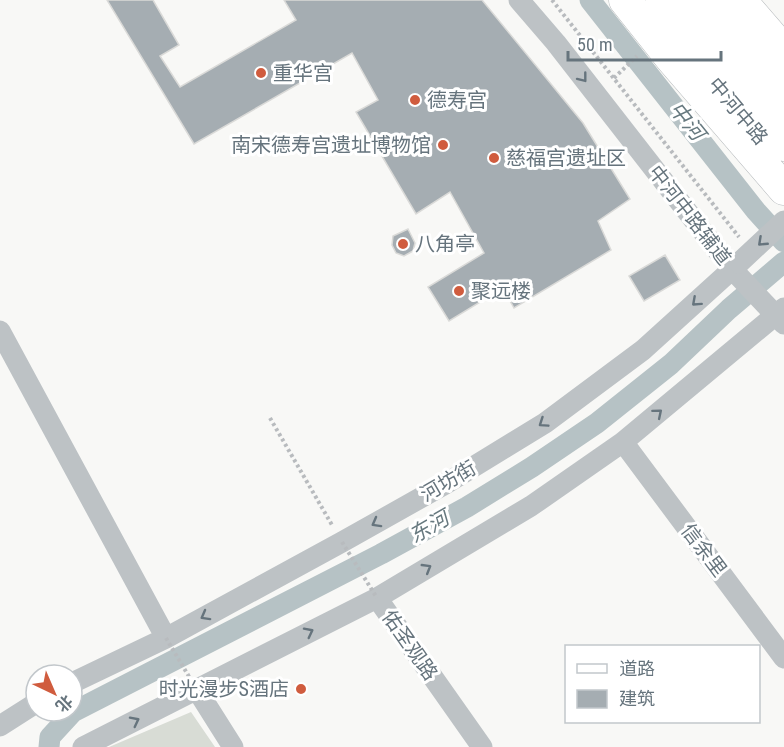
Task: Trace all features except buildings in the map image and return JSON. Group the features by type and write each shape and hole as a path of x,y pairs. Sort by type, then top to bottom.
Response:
{"highway":[{"path":"625,0 671,58 784,189"},
{"path":"662,0 784,145"},
{"path":"691,0 784,108"},
{"path":"740,0 784,51"}],"main road":[{"name":"中河中路","path":"646,0 784,166"},
{"path":"714,0 784,82"}],"street":[{"name":"中河中路辅道","path":"519,0 736,266 781,314"},
{"name":"河坊街","path":"84,677 166,638 342,542 447,483 545,423 643,350 784,221"},
{"path":"83,747 377,597 531,506 623,442 732,350 781,314"},
{"path":"0,331 166,638"},
{"name":"信余里","path":"623,442 784,658"},
{"name":"佑圣观路","path":"377,597 482,747"},
{"path":"197,690 233,747"},
{"path":"0,726 24,711"}],"path":[{"path":"552,0 739,238"},
{"path":"614,78 639,55"},
{"name":"佑圣观路","path":"270,418 342,542 377,597"},
{"path":"166,638 197,690"}],"shaded area":[{"path":"191,712 215,747 109,747"}],"waterway":[{"name":"中河","path":"590,0 756,211 784,242"},
{"name":"东河","path":"49,747 50,737 73,712 381,554 467,507 532,467 597,423 671,364 729,309 784,262"}],"place":[{"name":"重华宫","path":"261,73"},
{"name":"德寿宫","path":"415,100"},
{"name":"南宋德寿宫遗址博物馆","path":"443,145"},
{"name":"慈福宫遗址区","path":"494,158"},
{"name":"八角亭","path":"403,244"},
{"name":"聚远楼","path":"459,291"},
{"name":"时光漫步S酒店","path":"301,689"}]}
